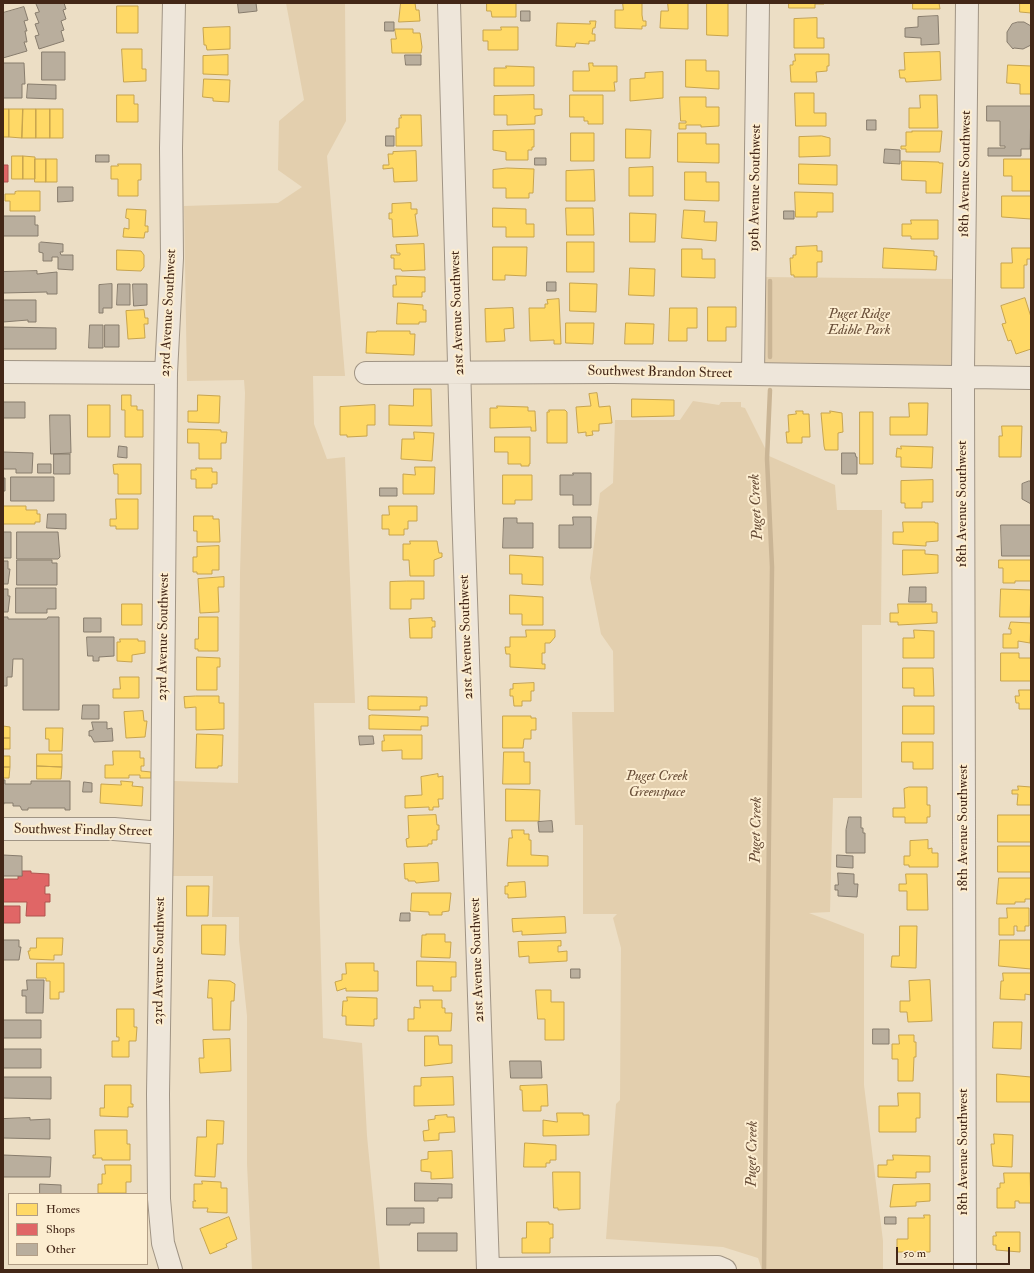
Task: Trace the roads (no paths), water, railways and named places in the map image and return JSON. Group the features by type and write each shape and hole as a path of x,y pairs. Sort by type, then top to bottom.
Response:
{"street":[{"name":"23rd Avenue Southwest","path":"171,1270 164,1243 159,1200 158,1094 166,373 172,258 171,148 174,3"},
{"name":"21st Avenue Southwest","path":"449,3 488,1269"},
{"name":"19th Avenue Southwest","path":"753,374 758,3"},
{"name":"18th Avenue Southwest","path":"966,1270 963,378 967,3"},
{"path":"3,372 166,373"},
{"name":"Southwest Brandon Street","path":"366,372 753,374 1031,378"},
{"name":"Southwest Findlay Street","path":"3,829 114,829 162,833"},
{"path":"488,1269 718,1267 725,1270"}],"waterway":[{"name":"Puget Creek","path":"770,281 770,357"},
{"name":"Puget Creek","path":"764,1270 772,567 767,459 770,390"}],"park label":[{"name":"Puget Ridge Edible Park","path":"859,324"},
{"name":"Puget Creek Greenspace","path":"657,786"}]}
